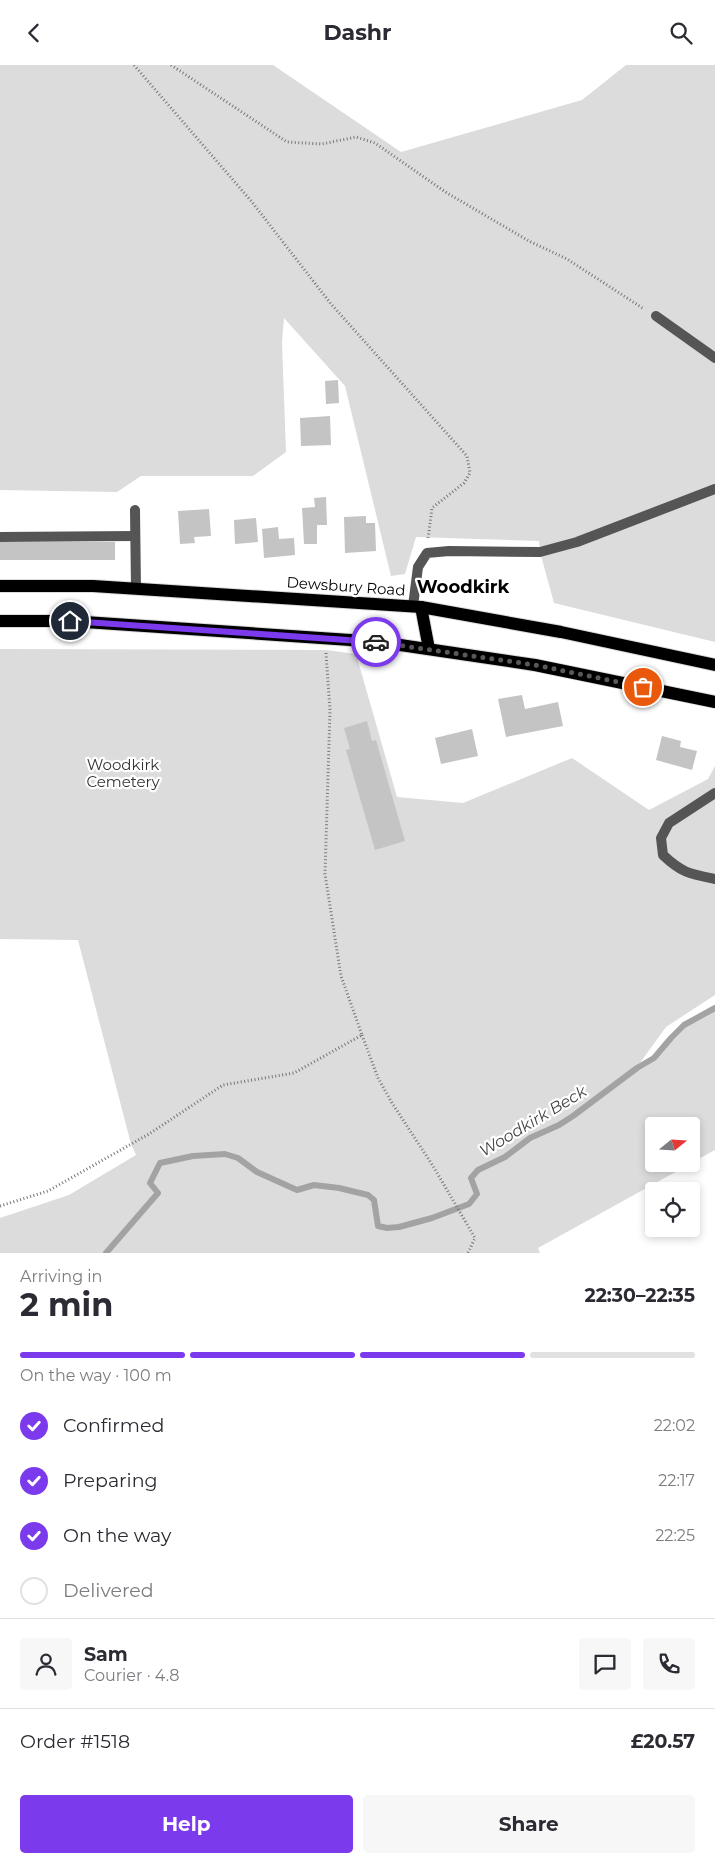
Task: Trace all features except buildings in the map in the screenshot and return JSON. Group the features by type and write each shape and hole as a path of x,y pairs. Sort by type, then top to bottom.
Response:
{"main road":[{"name":"Dewsbury Road","path":"0,585 92,586 417,607 561,632 715,665"},
{"path":"417,607 430,649"},
{"path":"0,621 89,623 380,642 535,665 715,702"}],"lane":[{"path":"656,316 715,358"},
{"path":"417,607 418,567 427,553 449,551 540,552 577,542 715,489"},
{"path":"135,511 136,589"},
{"path":"0,537 135,536"},
{"path":"715,793 669,823 661,838 663,855 677,869 715,879"}],"path":[{"path":"134,65 252,202 331,305 467,456 470,473 464,483 432,507 427,553"},
{"path":"171,65 287,142 322,144 356,137 375,143 447,193 529,241 566,259 656,316"},
{"path":"326,650 330,710 325,874 341,976 378,1078 456,1203 475,1238 468,1253"},
{"path":"0,1206 48,1191 149,1134 223,1085 294,1073 362,1035"}],"green space":[{"path":"0,65 273,65 401,152 582,100 626,65 715,65 715,642 554,603 540,552 539,541 416,537 405,574 391,576 345,386 284,318 282,342 286,452 253,476 141,476 117,492 0,490"},
{"name":"Woodkirk Cemetery","path":"0,649 326,650 356,654 397,797 463,803 572,758 649,810 708,779 715,766 715,995 666,1027 637,1067 652,1058 682,1028 715,1008 715,1150 700,1158 700,1117 645,1117 645,1173 674,1173 657,1182 645,1182 645,1189 538,1248 540,1253 0,1253 0,1218 69,1195 136,1155 131,1144 78,940 0,939"}],"waterway":[{"name":"Woodkirk Beck","path":"106,1253 158,1193 150,1183 160,1163 193,1156 225,1154 238,1158 257,1172 297,1190 314,1185 339,1188 368,1195 374,1200 378,1226 387,1228 399,1227 432,1218 469,1204 477,1194 471,1178 478,1170 505,1157 530,1138 559,1125 573,1116 637,1068 654,1058 684,1025 715,1008"}],"way so far":[{"path":"376,642 535,665 643,687"}],"district":[{"name":"Woodkirk","path":"463,587"}],"route":[{"path":"70,621 376,642"}]}
